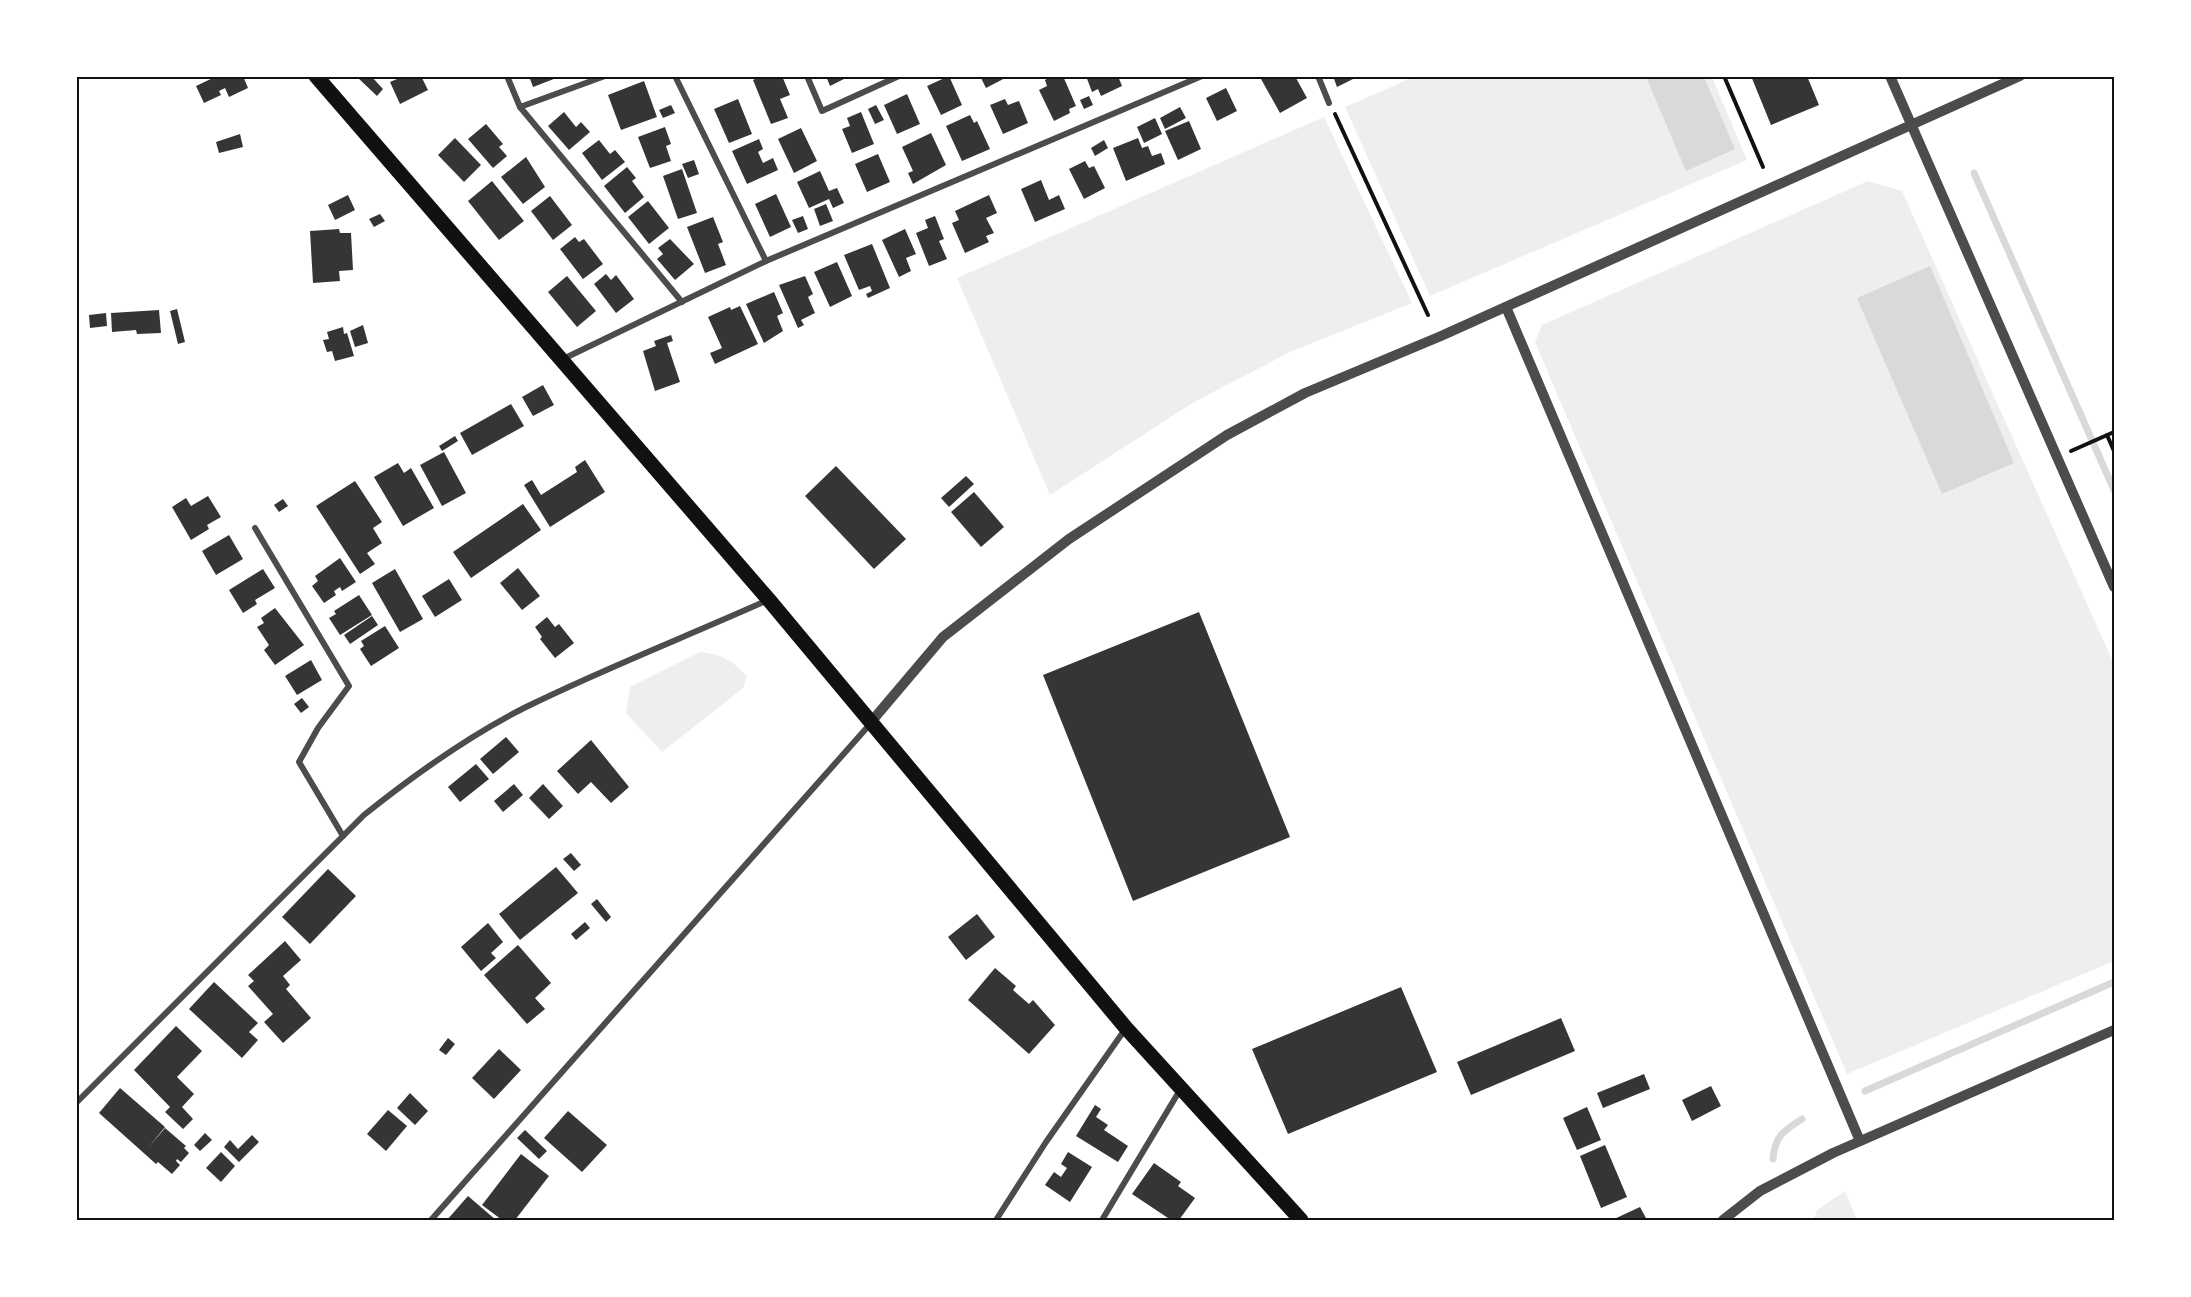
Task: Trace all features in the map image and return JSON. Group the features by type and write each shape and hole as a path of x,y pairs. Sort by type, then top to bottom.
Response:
{"main road":[{"path":"316,76 769,600 1126,1028 1300,1221"}],"street":[{"path":"507,76 520,107 681,302"},
{"path":"520,107 604,76"},
{"path":"675,76 766,261"},
{"path":"807,76 822,111 899,76"},
{"path":"563,359 766,261 1202,76"},
{"path":"1318,76 1329,103"},
{"path":"1890,76 2115,587"},
{"path":"431,1221 871,722 943,637 1069,539 1227,435 1305,393 1506,307 2020,76"},
{"path":"1506,307 1860,1141"},
{"path":"255,528 349,686 318,728 299,762 343,836"},
{"path":"76,1103 343,836 401,785 465,742 526,707 769,600"},
{"path":"996,1221 1047,1142 1126,1028"},
{"path":"1723,1221 1760,1191 1860,1141 2113,1034"},
{"path":"1102,1221 1181,1088"}],"path":[{"path":"1724,76 1763,167"},
{"path":"1329,103 1428,315"},
{"path":"2083,445 2115,432"},
{"path":"2105,436 2115,451"}],"shaded area":[{"path":"1414,77 1712,77 1747,160 1430,296 1345,107"},
{"path":"1646,77 1704,77 1735,149 1686,171"},
{"path":"1324,117 1412,303 1290,352 1194,402 1050,495 957,278"},
{"path":"1868,181 1902,191 2114,664 2114,961 1847,1074 1535,342 1542,325"},
{"path":"1930,266 2014,463 1942,494 1857,298"},
{"path":"700,652 714,654 737,667 747,677 743,688 662,752 626,713 630,687"},
{"path":"1845,1191 1857,1220 1814,1220 1817,1210"}],"building":[{"path":"217,76 243,76 248,88 229,97 225,88 219,91 221,95 204,103 196,86"},
{"path":"356,76 371,76 383,89 377,96"},
{"path":"396,76 421,76 428,90 400,104 390,82 397,79"},
{"path":"529,76 559,76 559,77 533,87"},
{"path":"761,76 782,76 790,95 780,99 788,118 771,124 753,80"},
{"path":"826,76 850,76 830,86"},
{"path":"949,76 962,105 941,115 927,86"},
{"path":"980,76 1009,76 986,88"},
{"path":"1052,76 1063,76 1076,106 1069,109 1070,113 1054,121 1039,90 1047,86 1045,80"},
{"path":"1086,76 1118,76 1122,86 1101,96 1098,89 1092,92"},
{"path":"1267,76 1296,78 1307,98 1280,113 1261,79"},
{"path":"1333,76 1359,76 1337,87"},
{"path":"1751,76 1807,76 1819,105 1771,125"},
{"path":"644,81 657,117 621,130 608,95"},
{"path":"1226,88 1237,111 1217,121 1206,98"},
{"path":"907,94 920,124 897,134 884,105"},
{"path":"1089,96 1093,105 1084,109 1080,100"},
{"path":"738,99 752,134 729,143 714,109"},
{"path":"1005,99 1008,105 1019,101 1028,123 1003,134 990,105"},
{"path":"671,105 675,113 663,118 659,110"},
{"path":"876,105 884,120 875,124 868,109"},
{"path":"1180,107 1186,118 1165,129 1160,118"},
{"path":"564,112 576,127 581,122 590,132 569,150 548,126"},
{"path":"861,112 874,144 852,153 842,129 850,126 847,118"},
{"path":"970,115 974,123 977,121 990,149 962,161 946,126"},
{"path":"1155,118 1162,134 1144,143 1137,127"},
{"path":"1189,121 1201,149 1178,160 1165,131"},
{"path":"486,124 503,144 499,147 507,156 493,168 468,139"},
{"path":"665,127 671,144 666,146 671,161 650,168 638,137"},
{"path":"801,128 817,161 794,173 778,139"},
{"path":"931,133 946,165 913,184 908,173 913,171 902,147"},
{"path":"240,134 243,147 219,153 216,142"},
{"path":"455,138 481,165 464,182 438,155"},
{"path":"1138,138 1142,148 1148,146 1152,156 1161,153 1165,164 1126,181 1113,148"},
{"path":"759,139 763,149 758,152 763,163 773,158 778,170 747,184 732,151"},
{"path":"599,140 610,154 615,150 625,162 602,180 582,153"},
{"path":"1104,140 1108,148 1095,156 1091,148"},
{"path":"878,154 890,182 867,192 855,164"},
{"path":"526,157 545,187 523,204 501,177"},
{"path":"694,160 699,174 688,178 682,164"},
{"path":"1085,161 1089,168 1094,166 1105,188 1084,199 1069,169"},
{"path":"627,167 636,178 632,181 644,197 625,213 604,186"},
{"path":"682,169 697,213 678,219 663,176"},
{"path":"820,171 829,191 837,188 844,203 833,208 829,199 809,208 797,182"},
{"path":"1041,180 1049,200 1059,195 1065,209 1035,222 1021,189"},
{"path":"492,181 524,221 499,240 468,201"},
{"path":"776,194 791,227 770,237 755,204"},
{"path":"348,195 355,210 335,220 328,205"},
{"path":"989,195 997,213 986,218 994,233 986,236 989,242 965,253 952,223 959,220 955,211"},
{"path":"550,196 572,225 553,240 531,211"},
{"path":"648,201 669,228 649,244 628,217"},
{"path":"826,204 833,221 820,226 814,209"},
{"path":"380,214 385,221 374,227 369,219"},
{"path":"803,216 808,229 798,233 792,220"},
{"path":"935,216 944,239 939,241 947,259 929,266 916,233 928,228 925,220"},
{"path":"713,217 723,242 718,244 726,265 705,273 687,227"},
{"path":"339,229 340,233 351,233 353,270 339,271 340,281 313,283 310,231"},
{"path":"905,229 916,254 906,258 911,271 899,277 882,240"},
{"path":"575,237 579,242 584,239 603,264 583,279 560,249"},
{"path":"670,239 694,264 675,280 657,259 663,254 658,248"},
{"path":"872,244 890,288 868,298 866,294 872,291 870,286 859,290 844,255"},
{"path":"837,262 852,296 830,307 814,272"},
{"path":"606,274 611,280 616,275 634,299 616,313 594,284"},
{"path":"567,276 596,311 577,327 548,292"},
{"path":"805,276 813,294 808,297 815,313 801,320 804,325 798,328 779,285"},
{"path":"774,292 783,313 777,316 783,331 764,343 746,304"},
{"path":"740,306 758,344 715,364 710,353 722,348 708,317 730,307 731,310"},
{"path":"177,309 185,342 178,344 170,311"},
{"path":"159,310 161,333 137,334 136,330 112,332 111,313"},
{"path":"106,313 107,326 90,328 89,315"},
{"path":"363,325 368,343 355,347 350,331"},
{"path":"343,327 354,356 335,361 332,351 327,352 323,340 329,339 327,332"},
{"path":"671,335 673,341 667,343 680,382 655,391 643,351 656,346 654,341"},
{"path":"543,385 554,405 533,416 522,397"},
{"path":"511,404 524,426 472,455 460,433"},
{"path":"455,436 458,441 442,451 439,446"},
{"path":"444,452 466,493 442,506 420,465"},
{"path":"585,460 605,492 550,527 524,485 532,480 541,495 577,472 575,467"},
{"path":"398,463 404,473 411,468 434,508 403,526 374,477"},
{"path":"836,466 906,539 874,569 805,496"},
{"path":"966,476 974,484 949,507 941,498"},
{"path":"355,481 382,522 373,528 382,543 367,553 375,564 360,574 316,506"},
{"path":"974,492 1004,527 981,547 951,512"},
{"path":"208,496 221,517 207,525 209,529 191,540 172,507 186,498 191,506"},
{"path":"283,499 288,506 279,512 274,505"},
{"path":"523,504 541,530 471,578 453,552"},
{"path":"229,535 243,559 216,575 202,551"},
{"path":"340,558 356,582 342,591 340,587 334,591 336,595 324,603 312,586 318,581 315,576"},
{"path":"518,568 540,596 522,610 500,583"},
{"path":"263,569 275,588 255,600 257,604 243,613 229,590"},
{"path":"395,569 423,619 400,632 372,583"},
{"path":"449,579 462,600 435,617 422,596"},
{"path":"359,595 372,615 340,635 329,618 336,614 334,611"},
{"path":"275,608 304,645 275,665 264,650 269,645 257,627 264,623 261,618"},
{"path":"1199,612 1290,837 1133,901 1043,675"},
{"path":"372,616 378,625 350,644 344,635"},
{"path":"547,617 555,627 559,624 574,643 555,658 540,639 542,637 535,627"},
{"path":"385,626 399,648 371,666 360,649 364,646 361,641"},
{"path":"311,660 322,680 297,695 285,676"},
{"path":"302,698 309,707 301,713 294,704"},
{"path":"506,737 519,752 493,774 480,759"},
{"path":"591,740 629,787 611,803 591,782 578,794 557,771"},
{"path":"476,764 489,779 460,802 448,787"},
{"path":"514,784 523,795 503,812 494,801"},
{"path":"543,784 563,806 549,819 529,798"},
{"path":"571,853 581,865 574,871 563,859"},
{"path":"556,867 578,893 520,940 499,914"},
{"path":"328,869 356,896 310,944 282,917"},
{"path":"597,899 611,917 606,922 591,904"},
{"path":"977,914 995,937 966,960 948,937"},
{"path":"585,922 590,928 576,940 571,934"},
{"path":"488,923 503,942 491,953 496,958 481,971 461,947"},
{"path":"285,941 301,960 283,976 290,985 286,989 311,1018 283,1043 264,1022 273,1014 248,986 254,981 248,975"},
{"path":"518,945 551,983 535,998 545,1009 527,1024 484,975"},
{"path":"995,968 1016,986 1013,990 1029,1004 1033,1000 1055,1025 1029,1054 968,1000"},
{"path":"214,982 258,1023 249,1032 258,1040 242,1058 189,1009"},
{"path":"1401,987 1437,1072 1288,1134 1252,1049"},
{"path":"1561,1018 1575,1051 1471,1095 1457,1062"},
{"path":"176,1026 202,1051 177,1077 194,1094 182,1107 193,1119 183,1129 165,1112 170,1107 134,1070"},
{"path":"448,1038 455,1044 446,1055 439,1050"},
{"path":"499,1049 521,1070 494,1099 472,1078"},
{"path":"1644,1074 1650,1089 1603,1108 1597,1093"},
{"path":"1711,1086 1721,1106 1692,1121 1682,1100"},
{"path":"120,1088 165,1127 148,1148 165,1128 186,1146 184,1148 189,1153 181,1162 177,1159 180,1165 172,1174 158,1162 156,1164 99,1113"},
{"path":"410,1093 428,1111 415,1125 397,1108"},
{"path":"1095,1105 1101,1109 1096,1117 1108,1125 1104,1130 1128,1146 1118,1162 1076,1136"},
{"path":"1587,1107 1601,1140 1577,1150 1563,1118"},
{"path":"388,1110 407,1126 386,1151 367,1134"},
{"path":"568,1111 607,1145 582,1172 544,1138"},
{"path":"525,1130 547,1151 539,1159 517,1138"},
{"path":"205,1133 212,1140 200,1151 194,1145"},
{"path":"252,1135 259,1142 239,1162 224,1147 230,1140 238,1149"},
{"path":"1605,1145 1627,1197 1601,1208 1580,1156"},
{"path":"221,1152 235,1166 221,1182 206,1168"},
{"path":"1068,1152 1092,1167 1070,1202 1045,1185 1054,1172 1061,1177 1067,1168 1061,1164"},
{"path":"521,1154 549,1176 515,1220 502,1220 482,1205"},
{"path":"1154,1163 1181,1182 1178,1186 1195,1198 1179,1220 1171,1220 1132,1194"},
{"path":"468,1196 496,1220 447,1220"},
{"path":"1640,1207 1647,1220 1612,1220"}],"waterway":[{"path":"1974,173 2114,490"},
{"path":"1865,1091 2114,982"},
{"path":"1773,1159 1778,1139 1802,1119"}]}
